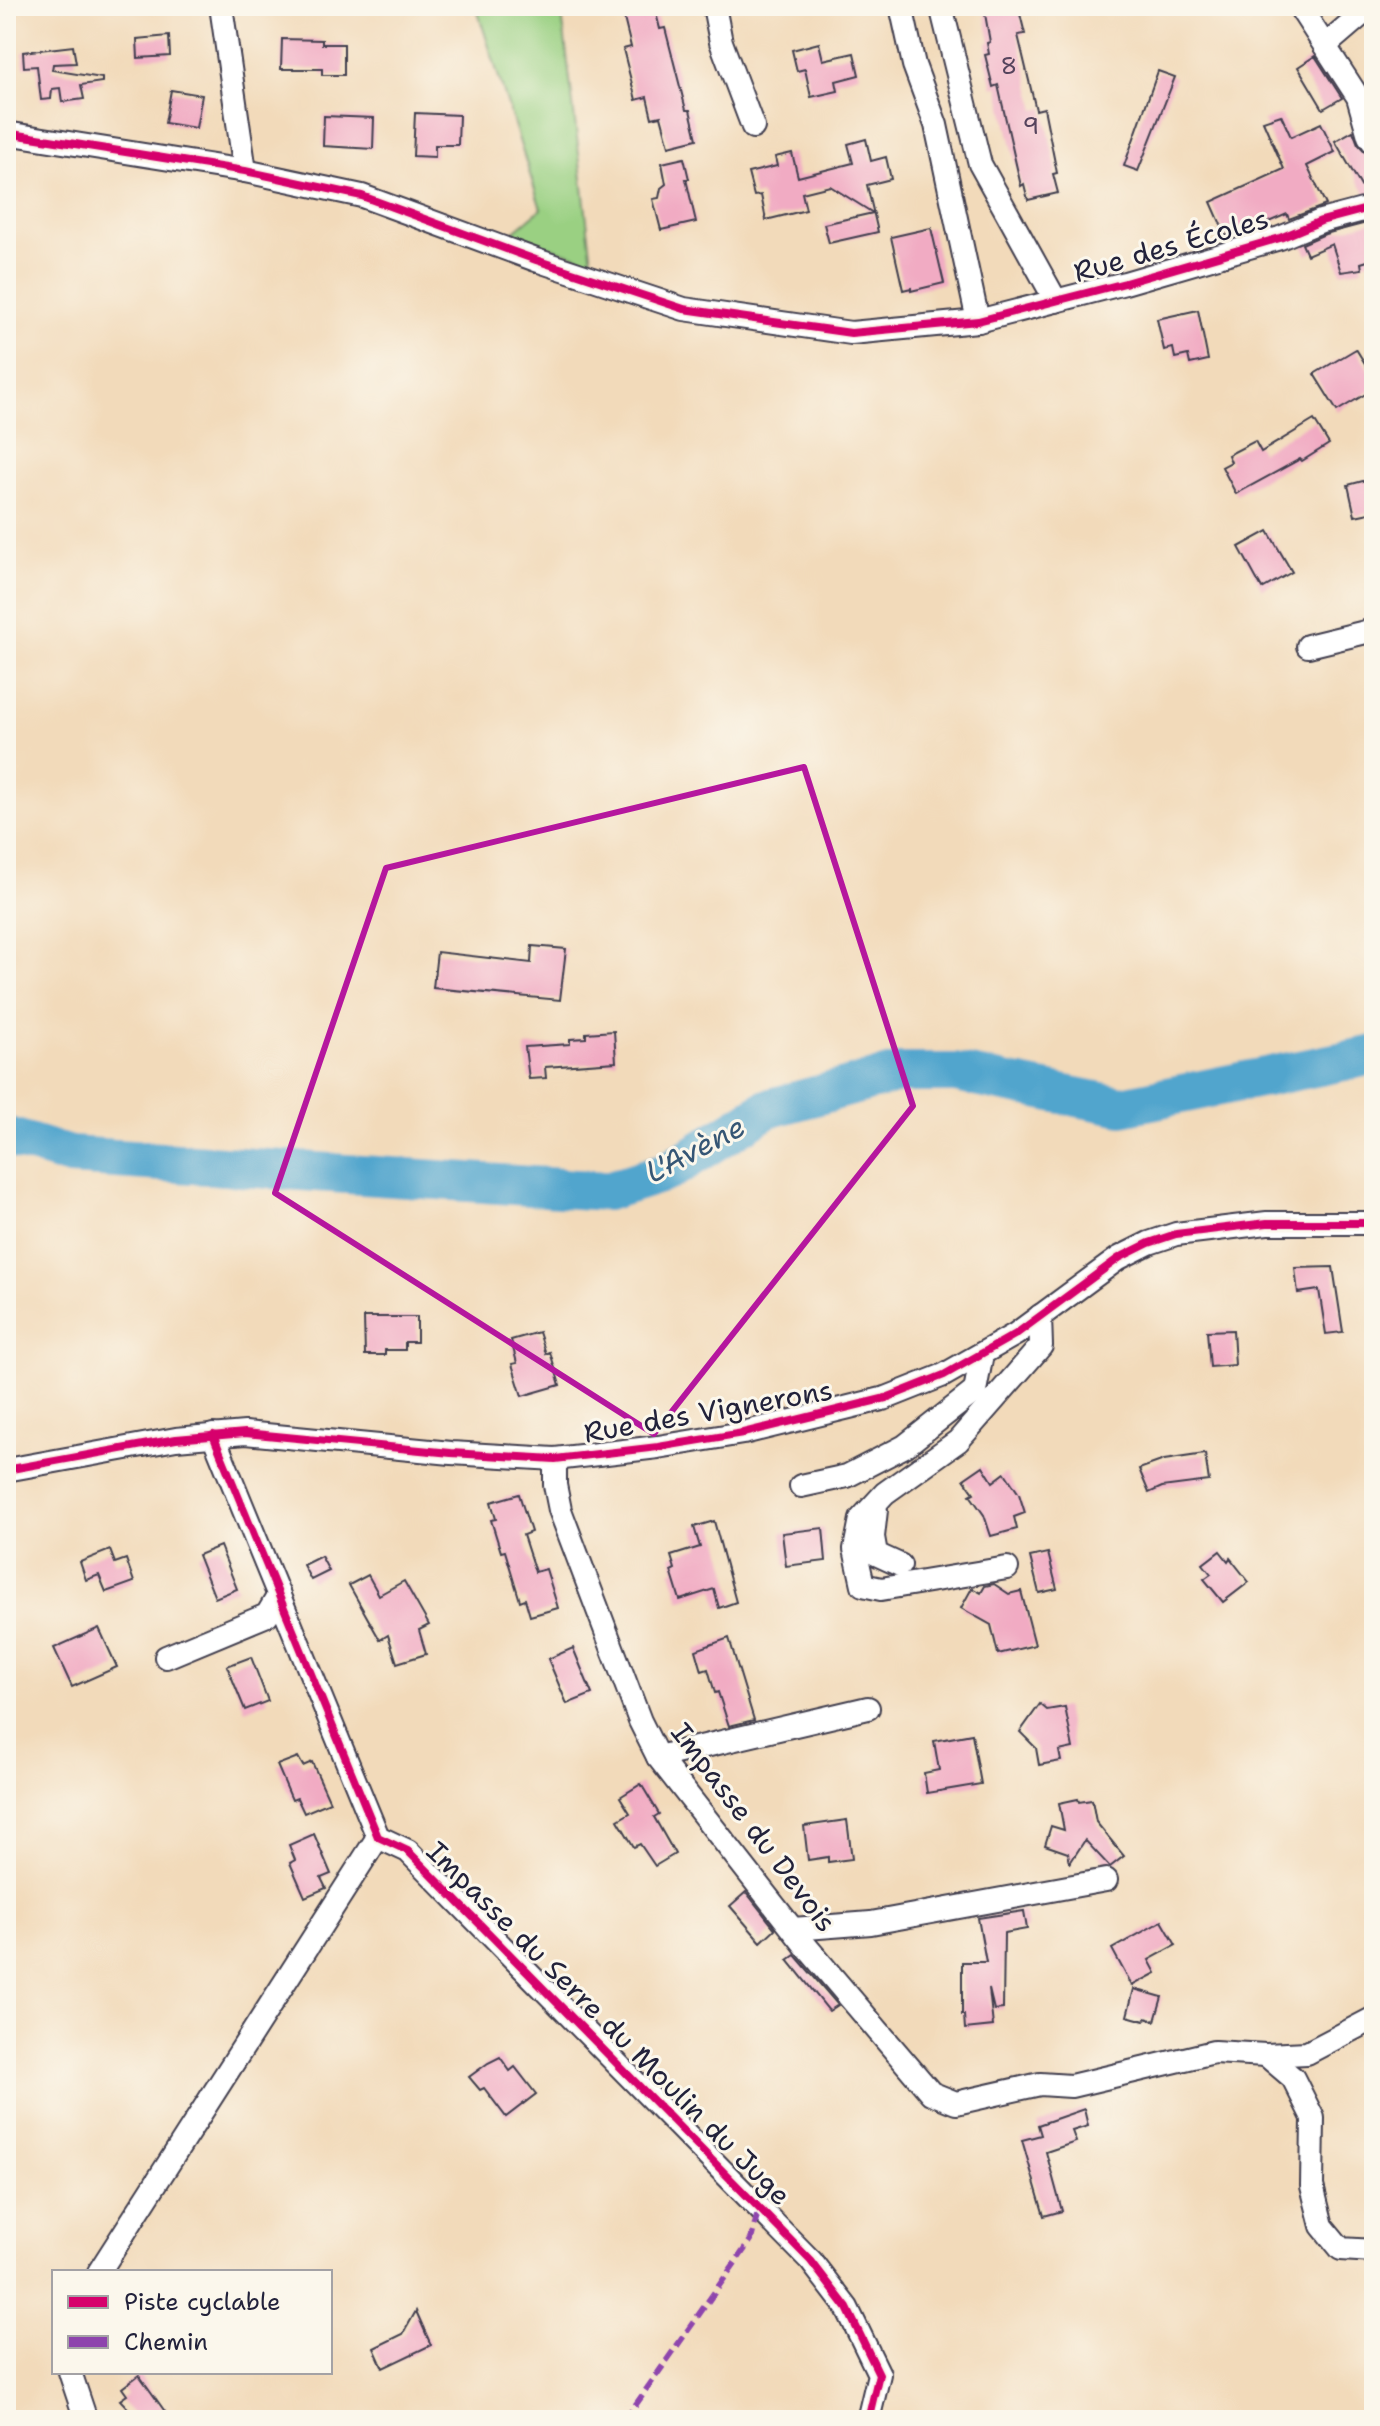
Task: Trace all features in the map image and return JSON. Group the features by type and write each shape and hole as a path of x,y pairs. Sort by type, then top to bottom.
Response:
{"street":[{"path":"221,6 245,171"},
{"path":"714,6 721,42 753,127"},
{"path":"901,6 914,65 936,125 978,321"},
{"path":"941,6 980,164 1056,301"},
{"path":"1299,6 1358,97 1374,143"},
{"path":"1325,46 1360,16"},
{"name":"Rue des Écoles","path":"6,133 245,171 362,196 536,260 684,309 851,333 978,321 1280,238 1321,221 1374,207"},
{"path":"1308,646 1374,630"},
{"name":"Rue des Vignerons","path":"6,1470 213,1435 269,1433 451,1453 555,1459 729,1435 886,1398 944,1375 1040,1316 1119,1258 1176,1234 1245,1224 1374,1223"},
{"path":"1007,1568 881,1589 863,1585 855,1549 861,1519 885,1493 958,1441 1041,1346 1040,1316"},
{"path":"801,1486 847,1476 905,1446 975,1391 982,1354"},
{"path":"100,2270 378,1837 213,1435"},
{"name":"Impasse du Devois","path":"555,1459 555,1485 560,1510 640,1721 658,1757 793,1929 931,2093 956,2103 1040,2084 1071,2086 1214,2052 1266,2055 1307,2053 1374,2018"},
{"path":"876,1504 873,1537 876,1554 900,1565"},
{"path":"166,1657 267,1615 279,1595"},
{"path":"658,1757 868,1708"},
{"name":"Impasse du Serre du Moulin du Juge","path":"378,1837 408,1851 811,2261 847,2308 879,2374 868,2420"},
{"path":"793,1929 871,1923 1106,1880"},
{"path":"1266,2055 1293,2078 1313,2118 1312,2186 1322,2226 1341,2249 1374,2251"},
{"path":"71,2374 86,2420"}],"highlighted area":[{"path":"804,767 913,1106 654,1434 275,1193 386,868"}],"green space":[{"path":"476,6 561,6 592,261 511,234 541,209"}],"building":[{"path":"621,6 648,6 650,14 656,13 660,29 665,28 686,110 690,110 697,139 669,146 661,116 652,118 647,97 636,100 623,49 631,47"},
{"path":"987,6 1018,6 1025,34 1018,35 1036,110 1044,108 1058,193 1028,200 1024,184 1021,186 998,85 993,87 985,55 989,54 987,43 990,42 985,14 988,13"},
{"path":"169,36 170,56 138,58 137,39"},
{"path":"282,39 344,44 344,75 322,75 322,69 281,69"},
{"path":"819,43 823,60 854,53 859,75 836,81 838,91 811,97 805,69 797,71 792,50"},
{"path":"73,46 76,63 53,64 52,70 102,78 102,82 81,85 84,99 62,102 60,88 52,89 51,99 41,100 37,66 24,67 23,52"},
{"path":"1315,56 1342,98 1323,109 1298,67"},
{"path":"1158,71 1175,77 1138,171 1124,166"},
{"path":"171,90 202,95 196,128 165,123"},
{"path":"415,113 459,115 458,145 435,145 435,157 413,156"},
{"path":"1281,115 1291,137 1321,123 1335,152 1307,166 1326,205 1289,219 1287,214 1264,224 1262,221 1226,236 1211,202 1284,169 1263,121"},
{"path":"324,116 374,118 373,149 323,146"},
{"path":"1353,131 1358,144 1374,161 1374,193 1366,195 1335,141"},
{"path":"866,139 871,161 886,157 891,179 867,185 878,232 829,243 824,224 873,213 830,186 802,193 806,210 766,220 761,195 754,196 748,173 777,166 775,157 792,153 798,177 853,163 848,144"},
{"path":"684,158 696,222 661,230 653,199 659,198 661,188 666,184 662,163"},
{"path":"1374,221 1374,259 1361,263 1362,269 1341,272 1332,244 1307,255 1302,244 1325,234"},
{"path":"931,228 944,283 903,290 891,237"},
{"path":"1198,310 1208,360 1190,364 1188,355 1175,358 1173,348 1164,350 1157,319"},
{"path":"1356,349 1374,378 1374,389 1337,411 1314,374"},
{"path":"1314,420 1329,444 1236,494 1222,467 1231,462 1228,455 1255,441 1261,452"},
{"path":"1374,478 1374,512 1355,516 1348,485"},
{"path":"1268,531 1292,572 1262,589 1239,547"},
{"path":"532,946 566,949 560,1000 433,988 437,952 531,963"},
{"path":"614,1031 616,1062 545,1067 546,1078 529,1079 525,1047 570,1044 570,1039 586,1038 586,1033"},
{"path":"1333,1267 1343,1332 1326,1334 1319,1290 1298,1293 1295,1268"},
{"path":"364,1317 417,1317 417,1342 405,1342 405,1350 385,1350 385,1355 365,1355"},
{"path":"1233,1330 1235,1365 1210,1367 1207,1331"},
{"path":"539,1332 546,1354 550,1352 560,1385 522,1396 512,1364 517,1363 511,1340"},
{"path":"1205,1454 1209,1481 1162,1487 1149,1493 1139,1469 1164,1460"},
{"path":"983,1466 993,1482 1005,1473 1019,1494 1025,1513 1014,1517 1017,1529 991,1536 984,1515 970,1495 974,1493 964,1479"},
{"path":"519,1494 531,1532 523,1535 535,1572 546,1569 558,1608 530,1616 525,1599 520,1601 505,1551 501,1552 491,1520 496,1519 491,1502"},
{"path":"714,1521 736,1602 719,1608 714,1589 680,1600 671,1571 675,1569 671,1556 700,1547 694,1527"},
{"path":"823,1528 826,1561 786,1566 782,1533"},
{"path":"220,1546 237,1589 215,1598 198,1555"},
{"path":"110,1550 115,1563 126,1559 134,1582 106,1592 99,1575 86,1580 80,1562"},
{"path":"1220,1551 1228,1561 1230,1558 1249,1582 1223,1602 1204,1579 1211,1574 1203,1564"},
{"path":"1048,1553 1057,1589 1039,1593 1030,1557"},
{"path":"321,1556 329,1571 311,1580 303,1565"},
{"path":"368,1575 379,1595 404,1581 429,1625 419,1630 426,1654 397,1663 388,1635 380,1640 349,1585"},
{"path":"994,1584 1009,1594 1021,1591 1035,1645 998,1654 991,1625 961,1608 972,1588 981,1593 985,1586"},
{"path":"99,1628 117,1667 72,1687 54,1648"},
{"path":"729,1638 754,1720 729,1726 718,1692 715,1693 708,1669 702,1671 696,1650"},
{"path":"573,1648 592,1694 567,1704 548,1659"},
{"path":"251,1657 268,1701 245,1710 227,1666"},
{"path":"1040,1704 1047,1710 1065,1707 1073,1748 1059,1751 1061,1761 1039,1765 1036,1748 1020,1732"},
{"path":"972,1734 981,1784 927,1793 924,1773 939,1770 934,1741"},
{"path":"298,1757 303,1766 312,1762 330,1802 304,1813 297,1798 292,1800 277,1765"},
{"path":"641,1784 659,1814 654,1817 675,1854 655,1866 640,1844 634,1847 618,1820 630,1813 620,1797"},
{"path":"1078,1799 1079,1802 1092,1800 1096,1822 1124,1856 1110,1867 1085,1840 1070,1863 1068,1853 1045,1845 1051,1826 1064,1830 1059,1803"},
{"path":"847,1820 852,1859 828,1862 828,1857 808,1860 804,1826"},
{"path":"314,1834 331,1874 321,1878 326,1888 305,1897 290,1863 295,1860 289,1845"},
{"path":"746,1892 775,1929 761,1942 730,1906"},
{"path":"1024,1911 1027,1929 1004,1933 1003,2009 994,2010 989,1989 993,2026 965,2029 962,1962 986,1962 978,1918"},
{"path":"1162,1921 1176,1945 1149,1960 1156,1973 1132,1986 1112,1949"},
{"path":"795,1955 838,2005 829,2011 788,1960"},
{"path":"1134,1989 1162,1997 1155,2021 1127,2016"},
{"path":"500,2057 510,2071 515,2067 536,2094 506,2117 484,2088 480,2090 469,2077"},
{"path":"1084,2109 1088,2126 1072,2131 1076,2142 1046,2152 1062,2211 1044,2216 1022,2140 1041,2135 1038,2125"},
{"path":"416,2311 431,2345 383,2368 374,2348 403,2334"},
{"path":"139,2375 171,2420 139,2420 120,2400 127,2395 122,2388"}],"waterway":[{"name":"L'Avène","path":"6,1136 70,1156 607,1191 669,1171 767,1109 900,1073 955,1073 1122,1106 1374,1055"}],"marked path":[{"path":"625,2420 751,2240 759,2208"}],"cycle path":[{"path":"6,133 245,171 362,196 536,260 684,309 851,333 978,321 1125,283 1374,207"},
{"path":"6,1470 176,1439 245,1433 451,1453 555,1459 743,1433 886,1398 944,1375 1016,1334 1119,1258 1176,1234 1267,1223 1374,1223"},
{"path":"213,1435 378,1837 408,1851 811,2261 847,2308 879,2374 868,2420"}]}
